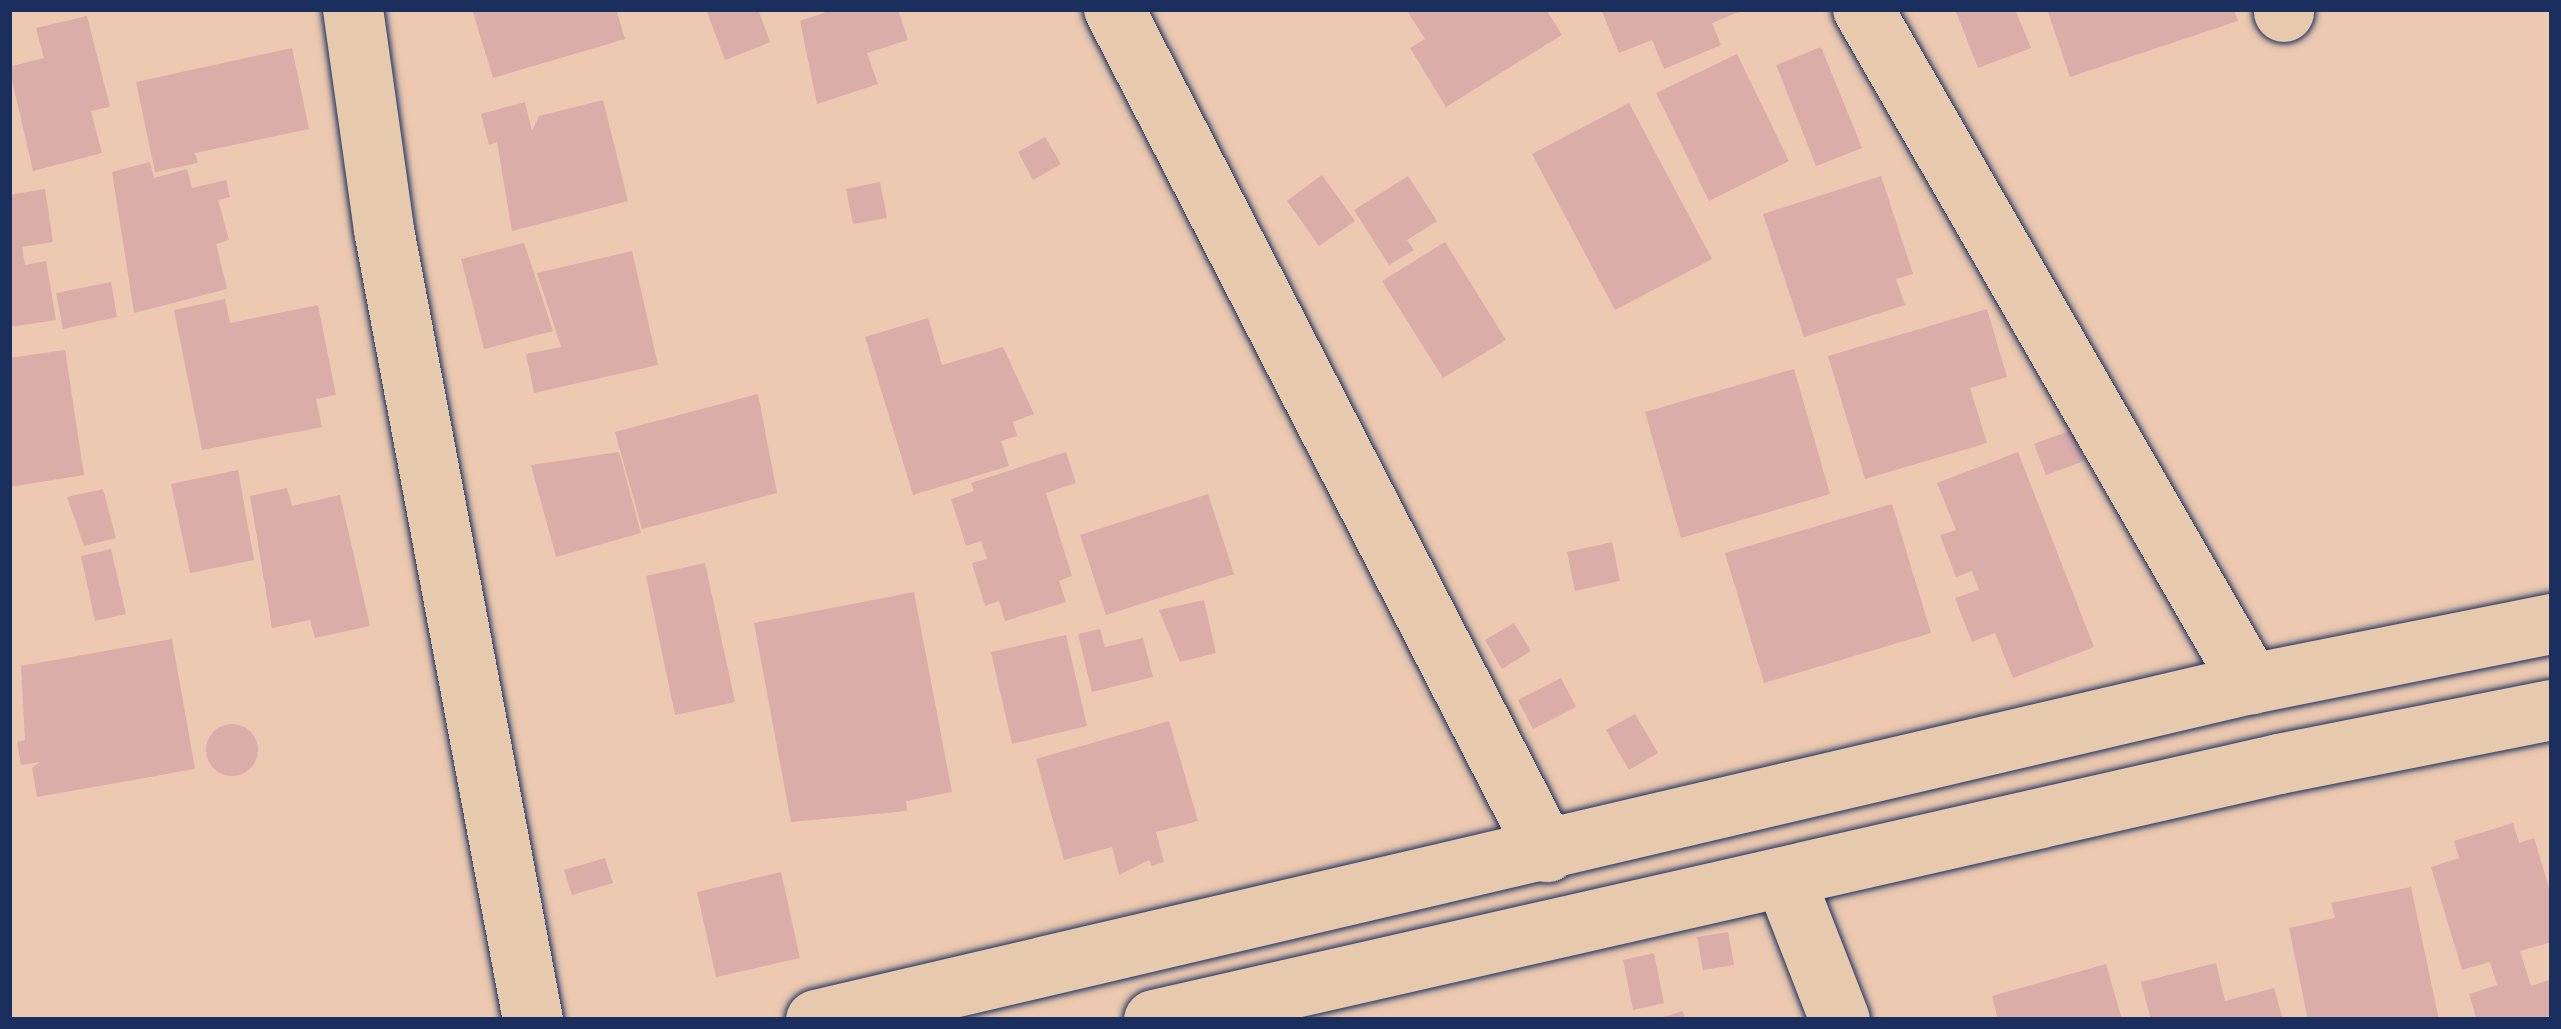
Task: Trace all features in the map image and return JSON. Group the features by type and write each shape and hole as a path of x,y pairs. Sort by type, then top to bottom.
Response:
{"street":[{"path":"353,9 384,230 533,1020"},
{"path":"1114,9 1547,852"},
{"path":"1863,9 2251,684"},
{"path":"816,1020 2251,684 2552,623"},
{"path":"1154,1020 2279,764 2552,710"},
{"path":"1785,878 1840,1020"}],"building":[{"path":"472,9 616,9 625,39 493,78"},
{"path":"706,9 758,9 770,42 725,60"},
{"path":"835,9 898,9 908,40 867,53 878,84 817,104 800,21"},
{"path":"1406,9 1546,9 1562,35 1446,107 1410,48 1425,39"},
{"path":"1601,9 1746,9 1712,23 1721,45 1664,69 1652,40 1619,53"},
{"path":"1955,9 2015,9 2031,48 1978,68"},
{"path":"2047,9 2234,9 2238,21 2070,77"},
{"path":"87,16 110,107 91,111 102,153 33,171 9,67 44,58 36,28"},
{"path":"1821,47 1862,148 1816,166 1776,65"},
{"path":"292,48 309,129 195,153 198,163 155,172 136,82"},
{"path":"1737,54 1789,161 1709,201 1656,93"},
{"path":"603,100 628,201 512,231 497,142 489,145 481,114 525,102 532,131 539,116"},
{"path":"1629,103 1712,259 1615,310 1532,154"},
{"path":"1045,137 1061,164 1033,180 1018,152"},
{"path":"150,162 154,178 187,169 192,188 226,180 230,197 218,200 229,240 216,244 227,289 134,313 112,172"},
{"path":"1322,175 1355,221 1319,246 1287,201"},
{"path":"1408,176 1437,221 1407,240 1414,250 1389,265 1354,210"},
{"path":"1881,176 1913,274 1896,279 1905,305 1804,337 1763,214"},
{"path":"880,182 887,218 853,224 846,189"},
{"path":"45,189 53,242 22,247 25,265 46,261 56,320 9,327 9,195"},
{"path":"1445,242 1506,340 1443,378 1382,281"},
{"path":"524,243 553,331 484,349 461,259"},
{"path":"632,251 658,365 534,393 526,354 561,347 537,273"},
{"path":"111,282 117,317 63,329 56,293"},
{"path":"225,299 230,323 318,305 336,395 316,399 322,427 202,450 174,310"},
{"path":"1987,309 2007,377 1970,388 1987,443 1865,479 1828,356"},
{"path":"928,318 942,365 1003,347 1034,414 1013,422 1017,436 1001,441 1009,466 913,495 865,337"},
{"path":"65,350 84,475 9,487 9,358"},
{"path":"1794,369 1830,494 1681,538 1645,412"},
{"path":"758,394 777,493 642,529 615,432"},
{"path":"2072,430 2084,461 2046,475 2034,444"},
{"path":"619,452 641,533 556,557 531,465"},
{"path":"1066,452 1076,483 1046,493 1072,576 1059,581 1066,602 1005,621 999,601 985,606 972,563 987,559 981,541 966,546 951,499 974,491 971,483"},
{"path":"2018,452 2094,647 2013,678 1995,633 1972,642 1955,598 1979,590 1972,571 1956,577 1940,535 1956,530 1937,483"},
{"path":"238,470 254,560 190,573 171,484"},
{"path":"287,488 292,506 340,495 370,626 315,638 310,620 272,628 250,496"},
{"path":"103,489 116,538 84,546 67,497"},
{"path":"1208,494 1234,574 1106,615 1080,535"},
{"path":"1892,504 1931,633 1764,683 1725,553"},
{"path":"1612,542 1620,581 1575,591 1567,552"},
{"path":"111,549 126,614 95,621 81,556"},
{"path":"705,563 735,702 675,715 646,576"},
{"path":"914,592 952,792 906,801 907,811 791,822 754,623"},
{"path":"1204,600 1216,653 1180,662 1159,610"},
{"path":"1514,623 1531,651 1502,669 1485,640"},
{"path":"1100,629 1105,647 1143,638 1153,677 1092,692 1078,634"},
{"path":"1066,635 1087,726 1012,744 991,652"},
{"path":"172,639 195,769 37,797 32,768 40,762 21,765 17,742 25,740 21,666"},
{"path":"1561,678 1576,707 1533,729 1518,700"},
{"path":"1635,714 1658,753 1629,770 1606,730"},
{"path":"1169,721 1198,821 1156,832 1164,862 1152,866 1149,860 1119,875 1112,847 1064,860 1036,759"},
{"path":"232,724 250,732 258,750 250,768 232,776 214,768 206,750 214,732"},
{"path":"2513,823 2519,843 2534,838 2552,898 2552,942 2520,951 2531,986 2552,979 2552,1020 2477,1020 2469,994 2497,985 2490,962 2462,970 2431,867 2459,858 2454,841"},
{"path":"605,858 613,883 572,895 564,870"},
{"path":"781,872 800,958 716,977 697,892"},
{"path":"2411,887 2439,1020 2308,1020 2289,928 2335,918 2331,903"},
{"path":"1728,932 1734,965 1703,970 1697,937"},
{"path":"1654,953 1664,1003 1633,1010 1623,960"},
{"path":"2216,963 2225,1001 2274,988 2283,1020 2151,1020 2141,982"},
{"path":"2106,964 2122,1020 1998,1020 1992,996"},
{"path":"1683,1011 1685,1020 1656,1020 1656,1019"}]}
